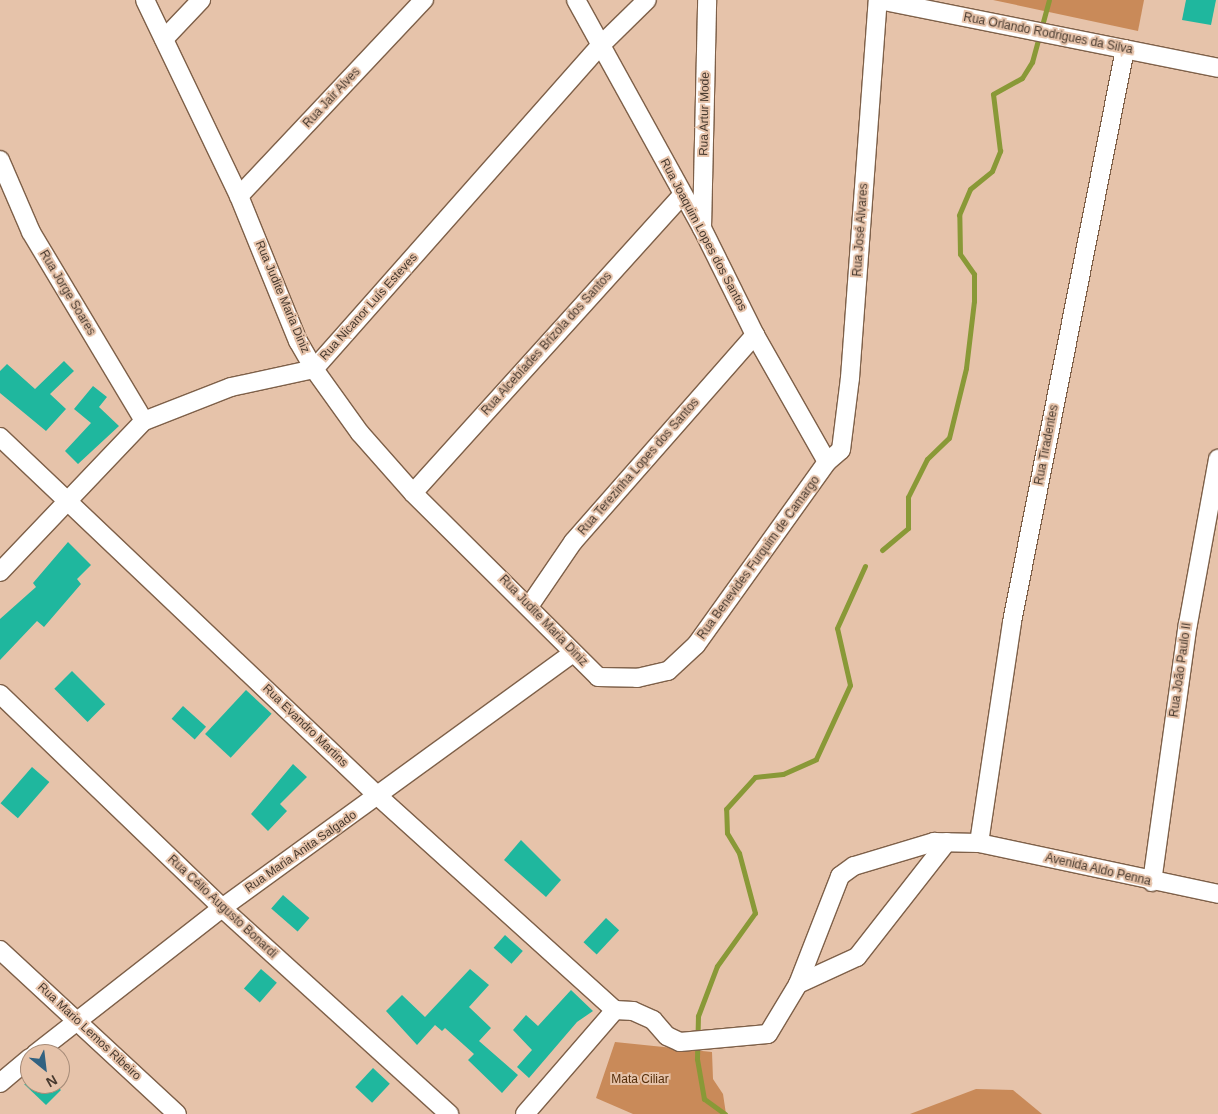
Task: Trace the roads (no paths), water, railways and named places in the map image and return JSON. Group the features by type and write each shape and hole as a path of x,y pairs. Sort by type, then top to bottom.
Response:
{"street":[{"name":"Rua Judite Maria Diniz","path":"145,0 239,196 298,341 314,369 360,433 413,493 530,604 571,654 598,677 637,678"},
{"path":"164,39 201,0"},
{"name":"Rua Jair Alves","path":"239,196 424,0"},
{"name":"Rua Joaquim Lopes dos Santos","path":"576,0 682,195 702,228 755,335 831,460"},
{"name":"Rua Nicanor Luís Esteves","path":"0,572 144,421 232,387 314,369 601,45 647,0"},
{"name":"Rua Artur Mode","path":"702,228 707,0"},
{"name":"Rua Orlando Rodrigues da Silva","path":"879,0 1050,36 1218,68"},
{"name":"Rua José Alvares","path":"831,460 841,450 850,378 879,0"},
{"name":"Rua Tiradentes","path":"979,843 1012,622 1125,49"},
{"name":"Rua Jorge Soares","path":"0,160 31,232 144,421"},
{"name":"Rua Alcebíades Brizola dos Santos","path":"413,493 682,195"},
{"name":"Rua Terezinha Lopes dos Santos","path":"530,604 573,542 755,335"},
{"name":"Rua Evandro Martins","path":"0,436 379,797 616,1010"},
{"name":"Rua João Paulo II","path":"1152,882 1188,624 1218,459"},
{"name":"Rua Benevides Furquim de Camargo","path":"637,678 668,671 696,645 831,460"},
{"name":"Rua Maria Anita Salgado","path":"47,1044 75,1020 222,908 379,797 571,654"},
{"name":"Rua Célio Augusto Bonardi","path":"0,694 222,908 449,1114"},
{"name":"Avenida Aldo Penna","path":"616,1010 633,1011 653,1020 667,1036 680,1042 708,1041 768,1034 798,984 840,876 879,858 934,842 979,843 1152,882 1218,894"},
{"path":"798,984 857,957 947,842"},
{"name":"Rua Mario Lemos Ribeiro","path":"0,950 177,1114"},
{"path":"525,1114 616,1010"},
{"path":"0,1083 20,1066"}],"waterway":[{"path":"882,550 908,528 908,497 927,459 949,438 966,368 974,301 974,274 960,254 959,215 970,189 992,171 1000,151 993,94 1022,78 1032,62 1049,0"},
{"path":"725,1114 704,1099 697,1059 698,1016 717,966 755,913 739,853 727,833 726,809 755,777 783,774 816,759 850,685 837,628 865,566"}],"park label":[{"name":"Mata Ciliar","path":"640,1080"}]}
